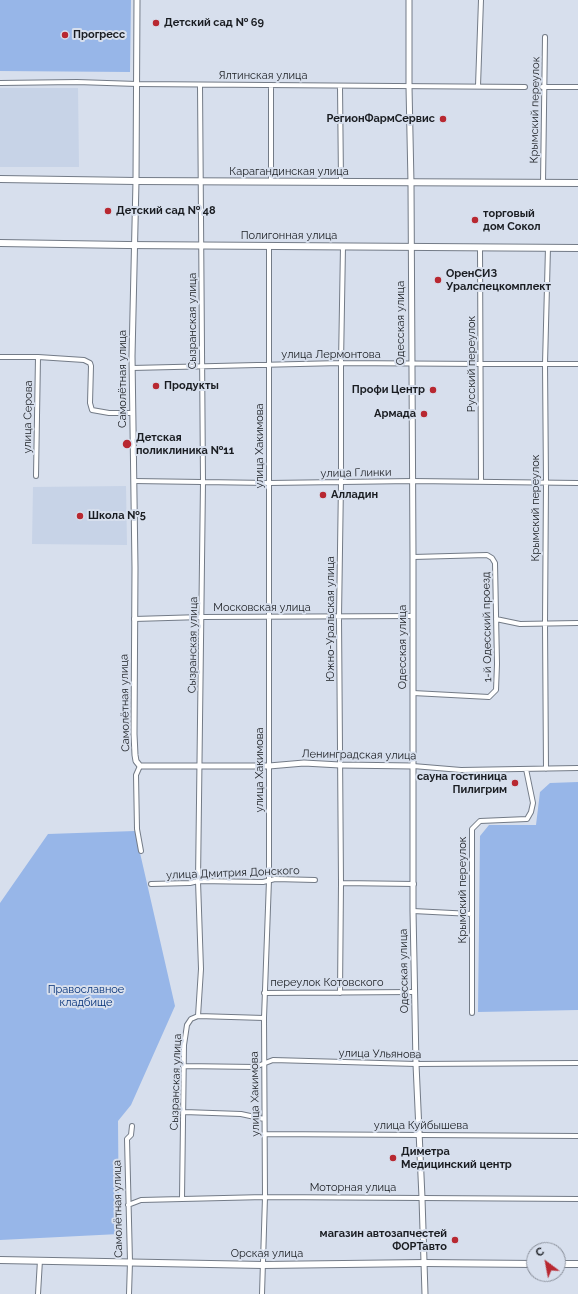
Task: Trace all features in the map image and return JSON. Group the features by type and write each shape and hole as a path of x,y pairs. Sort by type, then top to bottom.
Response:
{"main road":[{"name":"Карагандинская улица","path":"0,179 201,182 578,183"},
{"name":"Полигонная улица","path":"0,243 202,246 578,248"},
{"name":"Орская улица","path":"0,1260 263,1265 425,1263 526,1264"},
{"path":"566,1264 578,1264"}],"street":[{"name":"Самолётная улица","path":"137,0 136,181 132,368 135,755 136,761 140,766 136,775 137,829 141,851"},
{"name":"Одесская улица","path":"409,0 413,481 414,992 425,1294"},
{"path":"478,86 481,0"},
{"name":"Крымский переулок","path":"543,183 542,87 545,37"},
{"name":"Ялтинская улица","path":"0,83 77,82 271,86 525,87"},
{"name":"Сызранская улица","path":"182,1198 184,1045 187,1025 191,1019 198,1016 201,969 198,881 201,766 203,482 200,85"},
{"path":"271,86 271,182"},
{"path":"340,86 341,182"},
{"path":"542,87 578,88"},
{"name":"улица Хакимова","path":"262,1294 265,1197 263,1064 264,992 269,880 269,246"},
{"name":"Южно-Уральская улица","path":"340,993 342,883 339,617 343,246"},
{"name":"Русский переулок","path":"480,247 481,481"},
{"name":"Крымский переулок","path":"546,769 545,364 548,247"},
{"path":"0,357 38,357 84,360 90,363 92,371 90,403 92,410 109,413 133,413"},
{"name":"улица Серова","path":"36,476 38,357"},
{"name":"улица Лермонтова","path":"132,368 341,363 578,364"},
{"name":"улица Глинки","path":"134,481 269,483 481,481 578,483"},
{"name":"1-й Одесский проезд","path":"413,557 487,555 492,558 495,563 497,686 496,690 489,697 413,693"},
{"name":"Московская улица","path":"134,619 202,617 413,616"},
{"path":"496,619 520,624 578,623"},
{"name":"Ленинградская улица","path":"140,766 269,766 304,763 340,766 413,766 461,770 578,768"},
{"name":"Крымский переулок","path":"472,1012 472,829 480,821 527,819 531,812 533,802 526,769"},
{"name":"улица Дмитрия Донского","path":"151,884 190,883 198,881 263,882 274,879 315,880"},
{"path":"342,883 414,884"},
{"path":"413,911 472,914"},
{"name":"переулок Котовского","path":"264,992 414,992"},
{"path":"198,1016 264,1018"},
{"name":"улица Ульянова","path":"183,1066 256,1067 273,1060 416,1064 578,1063"},
{"path":"184,1112 241,1114 264,1119"},
{"name":"Самолётная улица","path":"129,1294 130,1262 127,1140 131,1135 132,1126"},
{"name":"улица Куйбышева","path":"264,1134 578,1136"},
{"name":"Моторная улица","path":"128,1205 141,1200 182,1198 265,1197 578,1199"},
{"path":"38,1294 40,1260"}],"shaded area":[{"path":"0,88 78,88 79,167 0,167"},
{"name":"Школа №5","path":"126,486 127,545 32,544 33,487"}],"green space":[{"name":"Прогресс","path":"0,0 131,0 130,72 0,71"},
{"path":"578,782 578,1010 478,1012 480,836 489,825 536,825 540,792 550,783"},
{"name":"Православное кладбище","path":"135,831 175,1006 131,1105 118,1121 119,1234 0,1240 0,903 48,834"}],"place":[{"name":"Детский сад № 69","path":"156,23"},
{"name":"Прогресс","path":"65,35"},
{"name":"РегионФармСервис","path":"443,119"},
{"name":"Детский сад № 48","path":"108,211"},
{"name":"торговый дом Сокол","path":"475,220"},
{"name":"ОренСИЗ Уралспецкомплект","path":"438,280"},
{"name":"Продукты","path":"156,386"},
{"name":"Профи Центр","path":"433,390"},
{"name":"Армада","path":"424,414"},
{"name":"Детская поликлиника №11","path":"127,444"},
{"name":"Алладин","path":"323,495"},
{"name":"Школа №5","path":"80,516"},
{"name":"сауна гостиница Пилигрим","path":"515,783"},
{"name":"Диметра Медицинский центр","path":"393,1158"},
{"name":"магазин автозапчестей ФОРТавто","path":"455,1240"}]}
